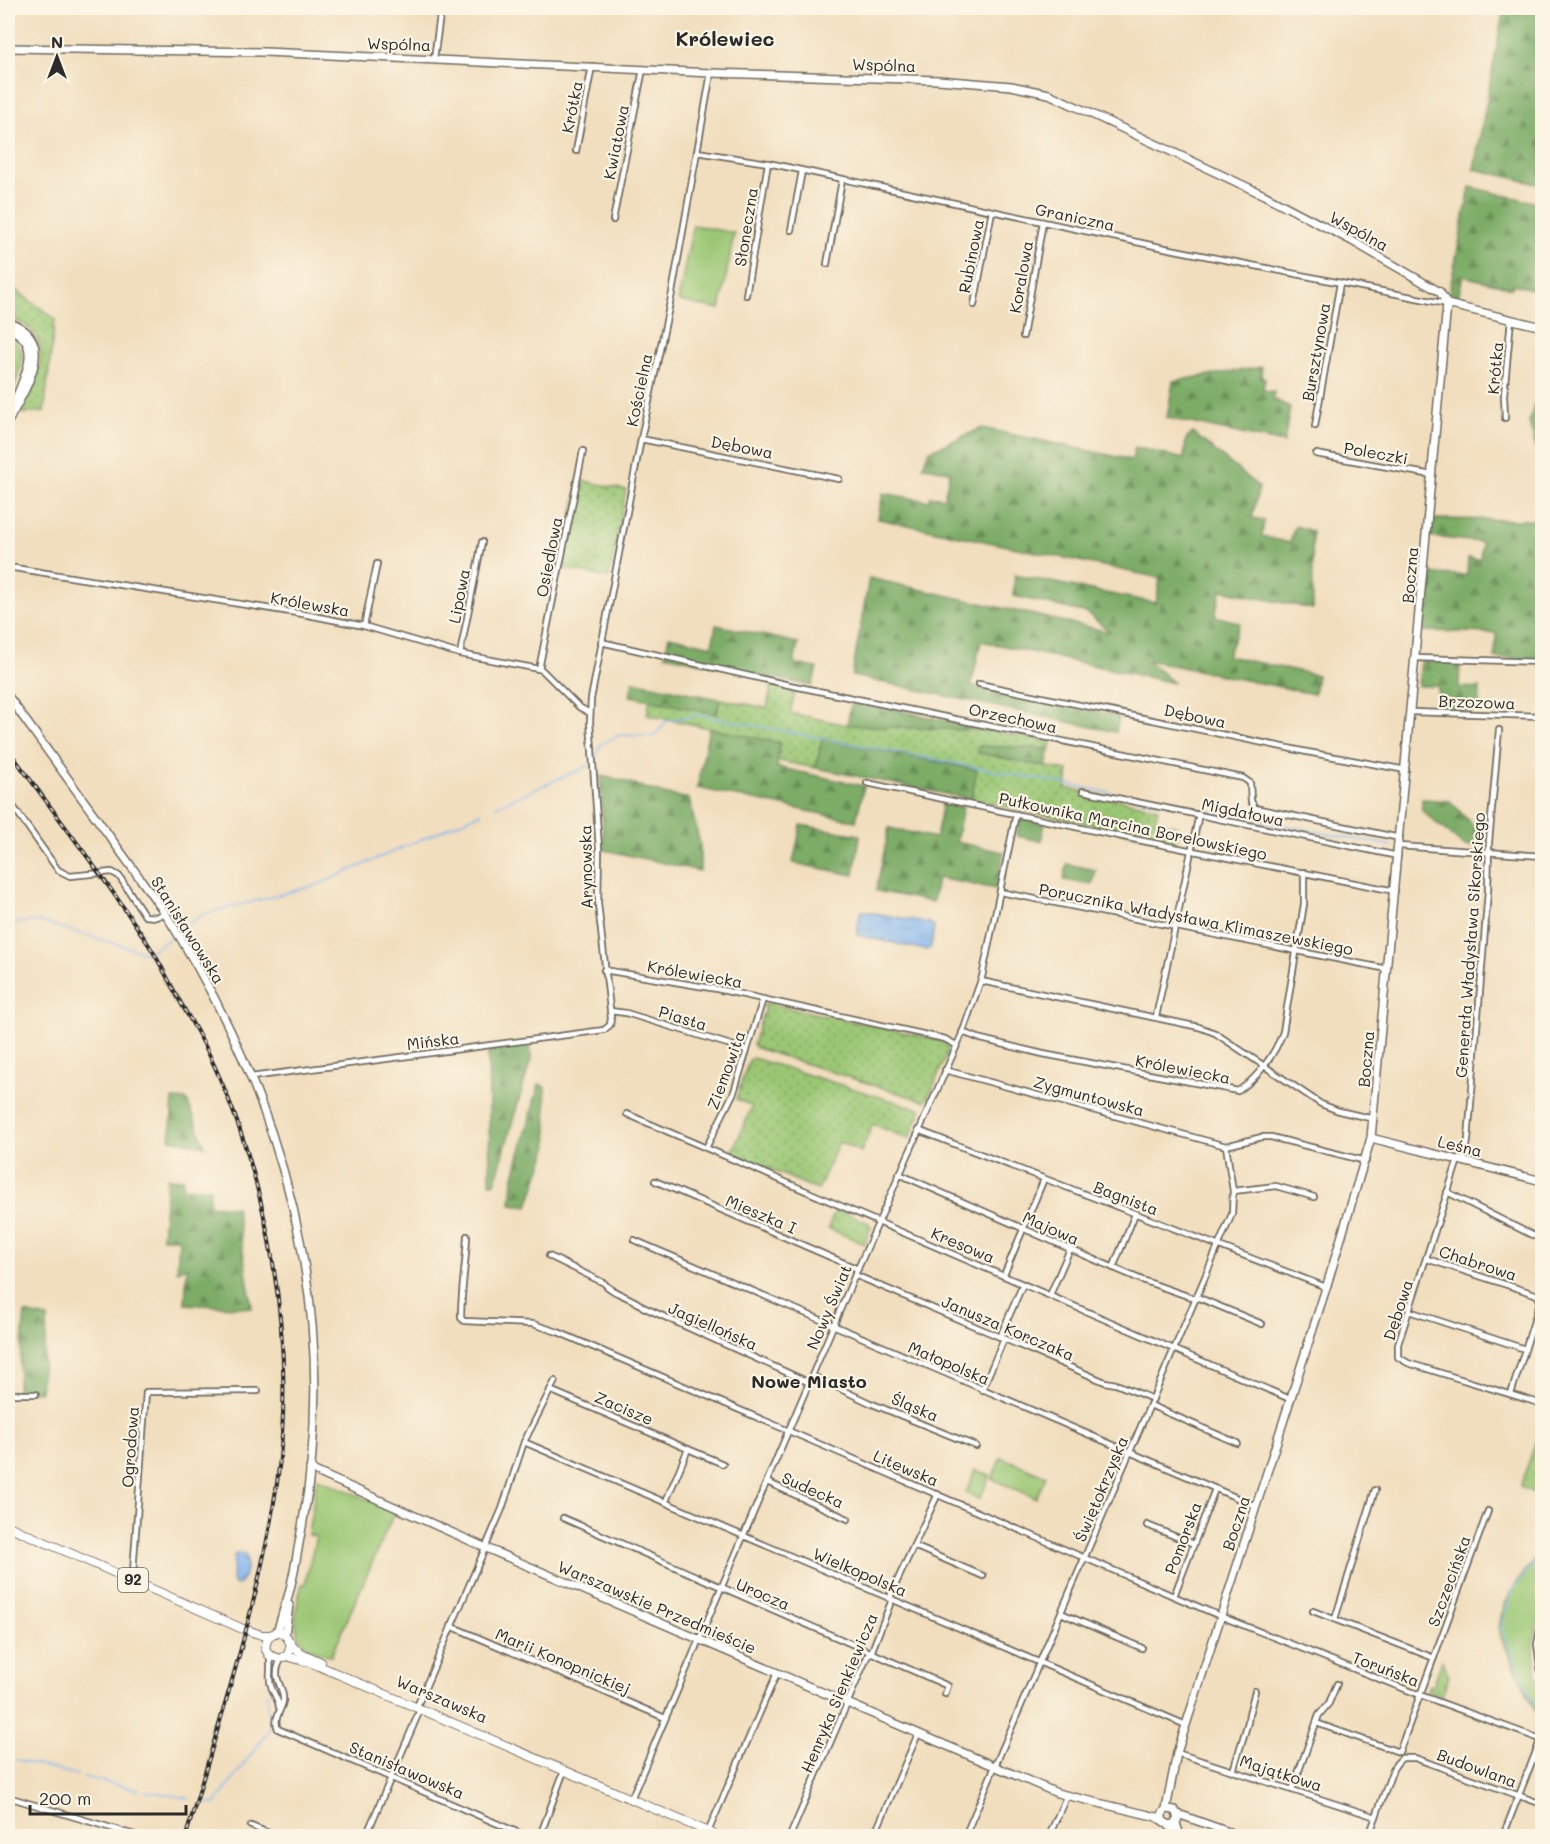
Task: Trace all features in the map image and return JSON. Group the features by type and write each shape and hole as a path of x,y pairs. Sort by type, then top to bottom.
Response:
{"main road":[{"name":"92","path":"8,1526 250,1632 262,1635 285,1634"},
{"name":"92","path":"8,1530 247,1635 265,1646"},
{"path":"273,1634 266,1640 265,1646 269,1656 276,1659 290,1652 291,1644 285,1634"},
{"name":"Warszawska","path":"291,1644 308,1656 564,1771 718,1836"},
{"name":"Warszawska","path":"284,1657 312,1663 417,1705 577,1772 583,1778"}],"street":[{"path":"434,59 441,8"},
{"name":"Wspólna","path":"8,48 265,52 434,59 711,73 938,80 1011,86 1040,91 1264,195 1440,292 1448,304"},
{"name":"Krótka","path":"576,151 592,66"},
{"name":"Kwiatowa","path":"613,220 643,69"},
{"name":"Kościelna","path":"590,713 601,642 672,293 711,73"},
{"name":"Graniczna","path":"697,153 768,163 1043,222 1448,304"},
{"name":"Słoneczna","path":"746,295 768,163"},
{"path":"791,230 802,171"},
{"path":"828,264 842,180"},
{"name":"Rubinowa","path":"974,305 992,211"},
{"name":"Koralowa","path":"1023,336 1043,222"},
{"name":"Bursztynowa","path":"1315,426 1340,283"},
{"path":"1448,304 1542,327"},
{"name":"Boczna","path":"1171,1816 1171,1788 1177,1753 1366,1161 1371,1138 1448,304"},
{"name":"Krótka","path":"1505,418 1504,395 1512,320"},
{"path":"8,322 28,335 33,342 36,358 28,384 8,422"},
{"path":"8,329 23,339 29,355 28,368 8,422"},
{"name":"Dębowa","path":"641,439 839,479"},
{"name":"Osiedlowa","path":"539,669 583,451"},
{"name":"Poleczki","path":"1316,454 1432,475"},
{"name":"Lipowa","path":"460,654 482,542"},
{"path":"364,626 377,564"},
{"name":"Królewska","path":"8,567 303,614 364,626 460,654 539,669"},
{"name":"Orzechowa","path":"601,642 767,680 1243,778 1250,783 1251,801 1255,807 1399,842"},
{"path":"1416,658 1542,663"},
{"path":"539,669 579,707 590,713"},
{"name":"Dębowa","path":"980,684 1307,752 1406,770"},
{"name":"Stanisławowska","path":"8,696 178,933 215,999 250,1077 276,1145 302,1242 311,1307 314,1367 310,1469 304,1517 288,1597"},
{"name":"Brzozowa","path":"1411,712 1542,716"},
{"name":"Arynowska","path":"590,713 599,848 598,904 611,1020"},
{"name":"Generała Władysława Sikorskiego","path":"1461,1160 1468,1140 1488,899 1488,851 1499,730"},
{"name":"Pułkownika Marcina Borelowskiego","path":"867,783 1395,891"},
{"name":"Migdałowa","path":"1083,791 1398,856"},
{"path":"8,799 58,870 70,876 112,872 119,876 145,916 156,917 165,912"},
{"name":"Nowy Świat","path":"631,1799 855,1275 962,1032 981,981 1016,814"},
{"path":"1156,1017 1199,814"},
{"path":"1399,842 1542,855"},
{"name":"Królewiecka","path":"962,1032 981,1040 1043,1054 1238,1091 1252,1080 1264,1065 1279,1043 1283,1032 1304,904 1304,873"},
{"name":"Porucznika Władysława Klimaszewskiego","path":"1000,892 1387,969"},
{"name":"Królewiecka","path":"604,970 763,999 942,1038 956,1045"},
{"path":"981,981 1193,1025 1215,1033 1321,1104 1339,1112 1374,1119"},
{"name":"Ziemowita","path":"706,1148 730,1101 763,999"},
{"name":"Piasta","path":"610,1011 626,1013 747,1050"},
{"name":"Mińska","path":"250,1077 604,1030 609,1027 611,1020"},
{"path":"1542,1020 1542,1030"},
{"name":"Zygmuntowska","path":"945,1070 1226,1146"},
{"name":"Kresowa","path":"627,1114 1290,1399"},
{"name":"Bagnista","path":"918,1130 1326,1287"},
{"path":"1226,1146 1271,1137 1366,1161"},
{"name":"Leśna","path":"1371,1138 1542,1181"},
{"name":"Świętokrzyska","path":"964,1836 1232,1214 1233,1191 1226,1146"},
{"name":"Dębowa","path":"1461,1160 1447,1192 1397,1349 1400,1359 1542,1404"},
{"name":"Majowa","path":"899,1174 1113,1268 1262,1324"},
{"path":"1004,1275 1044,1179"},
{"name":"Mieszka I","path":"655,1181 858,1269"},
{"path":"1233,1191 1276,1186 1314,1197"},
{"path":"1447,1192 1542,1240"},
{"path":"1113,1268 1135,1214"},
{"name":"Litewska","path":"467,1236 462,1287 461,1318 464,1321 533,1324 582,1341 1220,1616"},
{"name":"Małopolska","path":"634,1240 1256,1506"},
{"path":"1050,1295 1070,1249"},
{"name":"Jagiellońska","path":"549,1256 604,1282 608,1288 637,1301 643,1307 810,1383"},
{"name":"Chabrowa","path":"1427,1259 1537,1296 1540,1302 1511,1394"},
{"name":"Janusza Korczaka","path":"855,1275 1105,1382 1153,1399"},
{"path":"982,1390 1023,1284"},
{"path":"1409,1311 1525,1349"},
{"name":"Śląska","path":"813,1376 870,1403 976,1446"},
{"path":"366,1836 391,1778 417,1705 502,1509 524,1442 555,1381"},
{"name":"Zacisze","path":"550,1390 723,1464"},
{"name":"Ogrodowa","path":"131,1579 146,1392 258,1391"},
{"path":"8,1394 36,1394"},
{"path":"1150,1405 1237,1443"},
{"name":"Wielkopolska","path":"524,1442 1186,1725"},
{"path":"666,1501 688,1449"},
{"name":"Warszawskie Przedmieście","path":"310,1469 485,1547 1066,1797 1191,1819 1240,1836"},
{"name":"Sudecka","path":"767,1482 849,1519"},
{"name":"Pomorska","path":"1174,1596 1215,1490"},
{"path":"1335,1619 1375,1490"},
{"name":"Henryka Sienkiewicza","path":"790,1836 868,1655 871,1653 891,1594 939,1494"},
{"name":"Szczecińska","path":"1399,1752 1488,1511"},
{"name":"Urocza","path":"563,1518 948,1686 945,1694"},
{"path":"1147,1525 1194,1544"},
{"path":"914,1546 983,1576"},
{"path":"273,1634 288,1597"},
{"path":"285,1634 288,1597"},
{"path":"1313,1611 1434,1658"},
{"path":"1061,1613 1142,1648"},
{"name":"Toruńska","path":"1220,1616 1420,1695 1541,1738"},
{"path":"1542,1621 1537,1644 1542,1679"},
{"name":"Marii Konopnickiej","path":"451,1626 665,1718"},
{"path":"269,1656 270,1683 278,1698 279,1710"},
{"path":"279,1710 283,1699 277,1675 284,1657"},
{"path":"708,1832 777,1673"},
{"path":"1292,1790 1319,1715 1329,1703 1337,1683"},
{"path":"1233,1771 1255,1691"},
{"name":"Stanisławowska","path":"279,1710 276,1725 278,1729 526,1836"},
{"path":"1316,1723 1399,1752 1402,1758 1395,1765 1369,1836"},
{"path":"874,1836 918,1734"},
{"path":"1503,1836 1541,1738"},
{"name":"Majątkowa","path":"1177,1753 1376,1818"},
{"name":"Budowlana","path":"1402,1758 1415,1758 1542,1804"},
{"path":"540,1836 564,1771"},
{"path":"8,1797 138,1836"},
{"path":"1049,1836 1066,1797"},
{"path":"1171,1816 1174,1836"},
{"path":"1171,1816 1180,1836"},
{"path":"251,1826 276,1836"}],"green space":[{"path":"1504,8 1542,8 1542,185 1474,169"},
{"path":"1470,187 1542,204 1542,292 1513,284 1512,288 1463,276 1458,297 1449,293"},
{"path":"693,225 734,233 720,309 678,301"},
{"path":"8,284 55,319 44,412 24,414 20,411 34,385 40,357 39,345 34,333 23,324 8,318"},
{"path":"8,335 18,343 22,363 8,407"},
{"path":"1262,367 1261,377 1265,378 1263,390 1274,392 1273,399 1290,407 1284,443 1167,418 1173,381"},
{"path":"1542,389 1542,471 1529,421"},
{"path":"982,428 1132,460 1135,447 1184,459 1186,439 1193,433 1259,487 1252,518 1264,520 1262,536 1290,543 1295,526 1312,531 1313,609 1221,590 1215,616 1240,623 1227,656 1317,675 1314,694 1147,660 1174,683 981,641 971,686 1119,716 1116,732 852,676 869,578 1110,632 1087,613 1013,596 1015,575 1156,603 1160,578 878,519 883,493 929,501 930,496 944,498 950,472 923,466 929,451"},
{"path":"579,480 626,490 609,578 562,568"},
{"path":"1433,519 1542,520 1542,660 1495,658 1496,633 1423,631 1428,574 1467,575 1468,558 1480,559 1482,542 1431,537"},
{"path":"716,625 798,643 794,664 817,668 812,686 665,655 669,636 712,646"},
{"path":"1421,661 1460,663 1459,687 1480,688 1479,711 1437,711 1438,686 1418,686"},
{"path":"633,681 720,699 717,714 630,696"},
{"path":"772,683 796,689 790,713 847,725 992,731 1051,742 1050,749 980,746 978,752 1068,771 1066,788 1158,808 1155,821 1179,826 1176,843 971,799 976,770 822,738 816,768 778,761 780,743 647,715 650,700 717,714 720,699 767,708"},
{"path":"852,700 992,731 847,725"},
{"path":"709,728 780,743 777,767 864,786 856,821 697,788"},
{"path":"822,738 977,770 971,799 816,768"},
{"path":"979,746 1050,749 1046,767 978,753"},
{"path":"600,776 689,799 700,844 700,871 604,850"},
{"path":"1422,799 1450,801 1485,838 1485,845 1482,847 1464,846 1422,811"},
{"path":"943,802 963,807 956,842 1004,852 996,889 937,878 933,902 876,891 889,828 936,838"},
{"path":"1024,819 1045,823 1041,841 1017,836 1019,822"},
{"path":"801,825 860,835 854,875 793,863"},
{"path":"1067,864 1096,870 1092,885 1064,880"},
{"path":"767,1003 939,1040 947,1045 948,1052 928,1098 924,1101 756,1048 753,1044 765,1008 763,1006"},
{"path":"530,1043 531,1059 495,1183 490,1183 488,1048"},
{"path":"753,1058 921,1111 909,1139 873,1124 861,1152 839,1142 818,1190 732,1153 752,1106 736,1099 749,1060"},
{"path":"539,1084 545,1087 548,1148 528,1206 511,1204 513,1180"},
{"path":"173,1099 187,1100 205,1146 170,1139"},
{"path":"167,1178 183,1179 183,1187 210,1188 209,1205 236,1207 252,1308 185,1304 187,1267 177,1271 179,1238 162,1238"},
{"path":"836,1209 869,1223 871,1228 864,1244 828,1228"},
{"path":"25,1313 48,1318 40,1392 17,1392"},
{"path":"1542,1424 1542,1496 1520,1487"},
{"path":"1001,1457 1046,1476 1036,1498 992,1479"},
{"path":"975,1470 990,1476 980,1499 966,1493"},
{"path":"317,1478 395,1511 331,1656 313,1650 304,1644 297,1631 296,1623 298,1599 302,1584 305,1584 316,1536 308,1535"},
{"path":"1542,1554 1542,1612 1533,1642 1537,1680 1542,1691 1542,1725 1499,1633 1502,1612 1511,1592 1530,1565"},
{"path":"1442,1660 1449,1676 1442,1696 1427,1690 1429,1685 1433,1686"}],"water":[{"path":"863,911 929,923 934,926 931,947 926,950 857,935 860,913"},
{"path":"238,1553 245,1554 246,1571 238,1585 232,1580 234,1556"}],"waterway":[{"path":"594,762 601,744 619,735 655,736 666,721 699,715 1392,846"},
{"path":"496,806 591,765"},
{"path":"180,931 201,915 317,885 481,813"},
{"path":"8,924 38,921 147,953 174,936"},
{"path":"1542,1555 1514,1588 1501,1625 1542,1720"},
{"path":"205,1802 215,1804 269,1730 267,1695 269,1693"},
{"path":"17,1760 77,1775"},
{"path":"84,1777 139,1790"},
{"path":"145,1791 189,1798"}],"railway":[{"path":"8,749 135,924 206,1048 228,1098 246,1150 273,1261 280,1317 283,1373 282,1429 277,1483 270,1527 249,1616 186,1836"}],"district":[{"name":"Królewiec","path":"725,39"},
{"name":"Nowe Miasto","path":"809,1382"}]}
